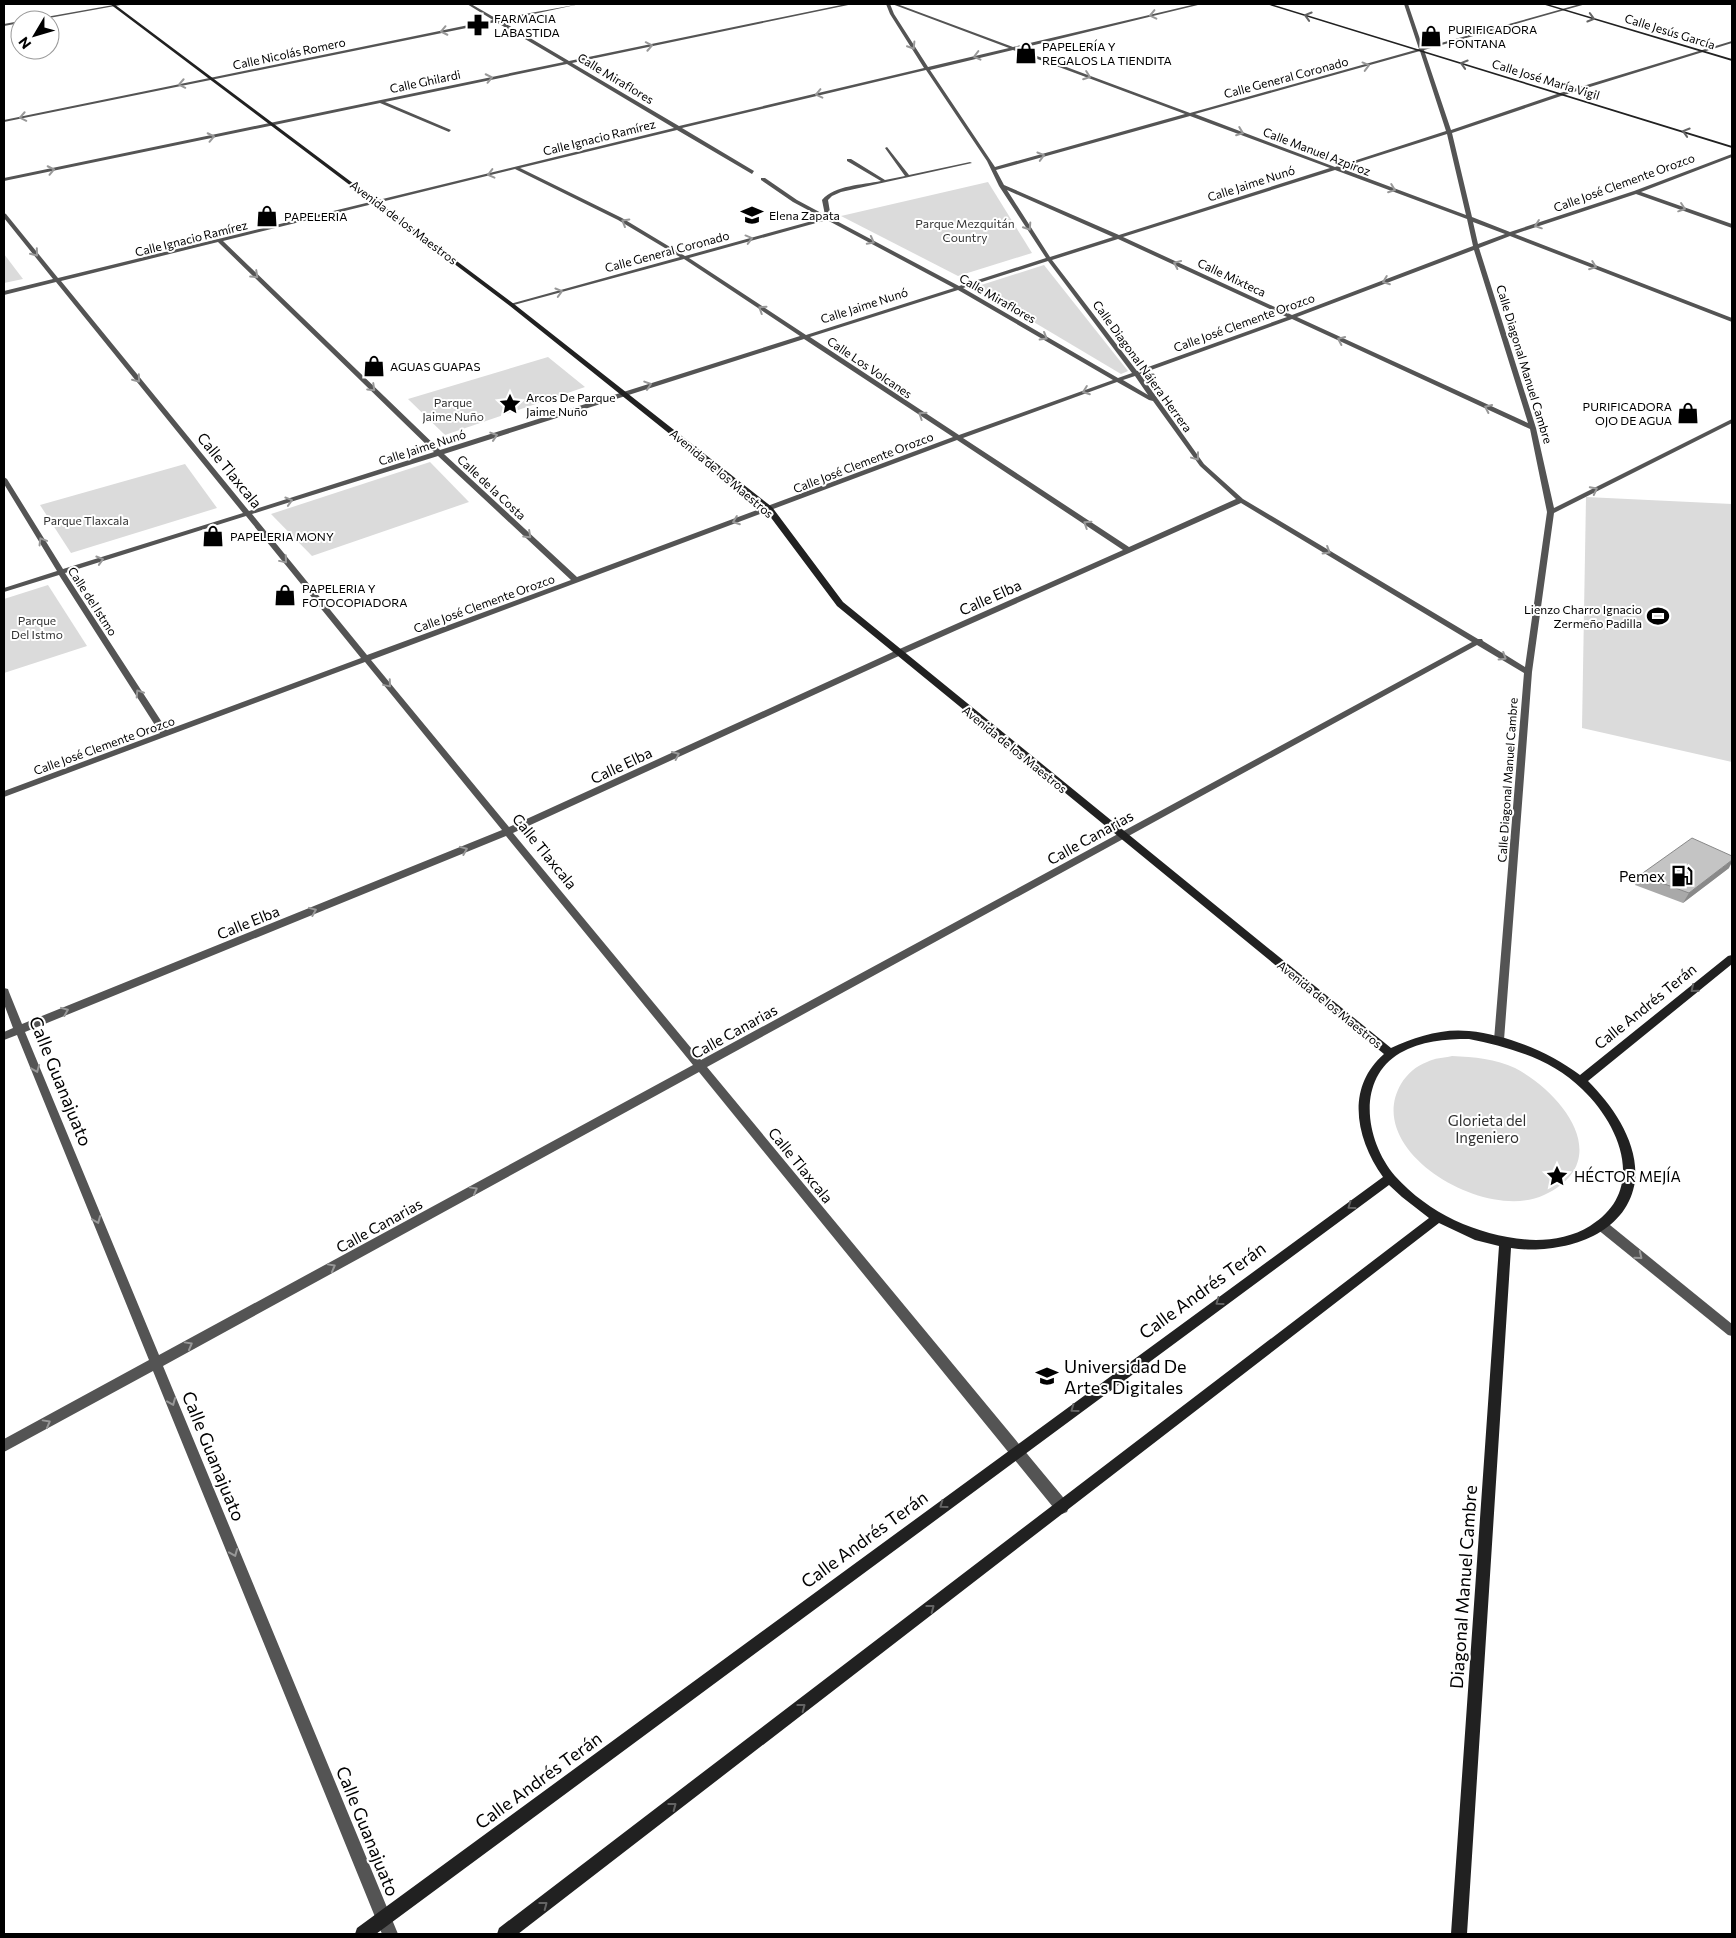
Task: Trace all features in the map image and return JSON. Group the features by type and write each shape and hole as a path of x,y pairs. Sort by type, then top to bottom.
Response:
{"street":[{"path":"60,15 124,4"},
{"name":"Calle Miraflores","path":"469,4 752,172"},
{"name":"Calle Nicolás Romero","path":"4,121 578,4"},
{"name":"Calle Ghilardi","path":"4,180 851,4"},
{"name":"Calle Diagonal Nájera Herrera","path":"888,4 892,14 926,69 994,170 1002,186 1048,258 1202,464 1242,500 1528,672"},
{"name":"Calle Manuel Azpiroz","path":"894,4 1471,219 1732,320"},
{"name":"Calle Ignacio Ramírez","path":"4,293 678,128 1200,4"},
{"name":"Calle José María Vigil","path":"1268,4 1732,147"},
{"name":"Calle Diagonal Manuel Cambre","path":"1406,4 1449,132 1471,219 1476,247 1533,428 1551,512 1528,672 1498,1040"},
{"name":"Calle Jesús García","path":"1544,4 1732,60"},
{"name":"Calle General Coronado","path":"994,170 1189,113 1422,51 1584,4"},
{"name":"Avenida de los Maestros","path":"113,5 213,78 512,305 769,509 840,604 1392,1054"},
{"name":"Calle Jaime Nunó","path":"4,590 440,454 803,336 1449,132 1562,94 1732,42"},
{"path":"379,101 449,131"},
{"path":"887,148 906,175"},
{"name":"Calle José Clemente Orozco","path":"4,794 957,438 1292,317 1510,234 1636,192 1732,155"},
{"path":"849,160 883,180"},
{"path":"828,218 825,200 830,195 883,180 970,163"},
{"name":"Calle Los Volcanes","path":"516,168 620,219 684,257 1128,550"},
{"name":"Calle Miraflores","path":"763,179 795,200 957,287 1154,401"},
{"name":"Calle Mixteca","path":"1002,186 1118,237 1533,428"},
{"path":"1636,192 1732,226"},
{"name":"Calle Tlaxcala","path":"4,216 246,514 509,831 1062,1507"},
{"name":"Calle General Coronado","path":"512,305 828,218"},
{"name":"Calle de la Costa","path":"220,241 440,454 577,581"},
{"path":"1551,512 1732,421"},
{"name":"Calle del Istmo","path":"4,479 165,734"},
{"name":"Calle Elba","path":"4,1036 509,831 898,653 1242,500"},
{"name":"Calle Canarias","path":"4,1446 1479,641"},
{"name":"Calle Andrés Terán","path":"1580,1081 1732,959"},
{"name":"Calle Guanajuato","path":"4,992 390,1934"},
{"path":"1469,1035 1498,1040 1528,1049 1549,1060 1580,1081 1604,1105 1621,1132 1629,1160 1628,1187 1616,1211 1601,1225 1577,1239 1555,1244 1505,1243 1470,1233 1437,1218 1411,1199 1390,1178 1374,1154 1364,1130 1362,1107 1366,1086 1377,1067 1392,1054 1415,1042 1440,1036 1469,1035"},
{"name":"Calle Andrés Terán","path":"363,1934 1016,1451 1390,1178"},
{"path":"505,1934 1437,1218"},
{"path":"1601,1225 1732,1332"},
{"name":"Diagonal Manuel Cambre","path":"1459,1934 1505,1243"}],"green space":[{"name":"Parque Mezquitán Country","path":"988,182 1032,253 958,276 841,216"},
{"path":"4,254 23,279 4,283"},
{"name":"Parque Mezquitán Country","path":"1044,265 1128,371 1121,374 975,287"},
{"name":"Parque Jaime Nuño","path":"548,357 585,387 445,435 408,399"},
{"path":"430,462 469,502 312,556 271,514"},
{"name":"Parque Tlaxcala","path":"185,464 217,508 71,553 40,505"},
{"name":"Lienzo Charro Ignacio Zermeño Padilla","path":"1586,497 1732,504 1732,762 1582,728"},
{"name":"Parque Del Istmo","path":"48,585 87,646 4,673 4,599"},
{"name":"Glorieta del Ingeniero","path":"1452,1056 1485,1059 1508,1065 1533,1080 1550,1094 1565,1111 1575,1128 1579,1147 1577,1164 1565,1181 1544,1195 1520,1201 1492,1199 1463,1190 1436,1175 1414,1156 1399,1134 1394,1109 1401,1084 1419,1066 1433,1060"}],"building":[{"name":"Pemex","path":"1692,838 1732,856 1732,860 1689,893 1640,875"}],"place":[{"name":"FARMACIA LABASTIDA","path":"478,25"},
{"name":"PURIFICADORA FONTANA","path":"1431,36"},
{"name":"PAPELERÍA Y REGALOS LA TIENDITA","path":"1026,53"},
{"name":"Elena Zapata","path":"752,215"},
{"name":"PAPELERIA","path":"267,216"},
{"name":"AGUAS GUAPAS","path":"374,366"},
{"name":"Arcos De Parque Jaime Nuño","path":"510,404"},
{"name":"PURIFICADORA OJO DE AGUA","path":"1688,413"},
{"name":"PAPELERIA MONY","path":"213,536"},
{"name":"PAPELERIA Y FOTOCOPIADORA","path":"285,595"},
{"name":"Lienzo Charro Ignacio Zermeño Padilla","path":"1658,616"},
{"name":"Pemex","path":"1682,876"},
{"name":"HÉCTOR MEJÍA","path":"1557,1176"},
{"name":"Universidad De Artes Digitales","path":"1047,1376"}]}
